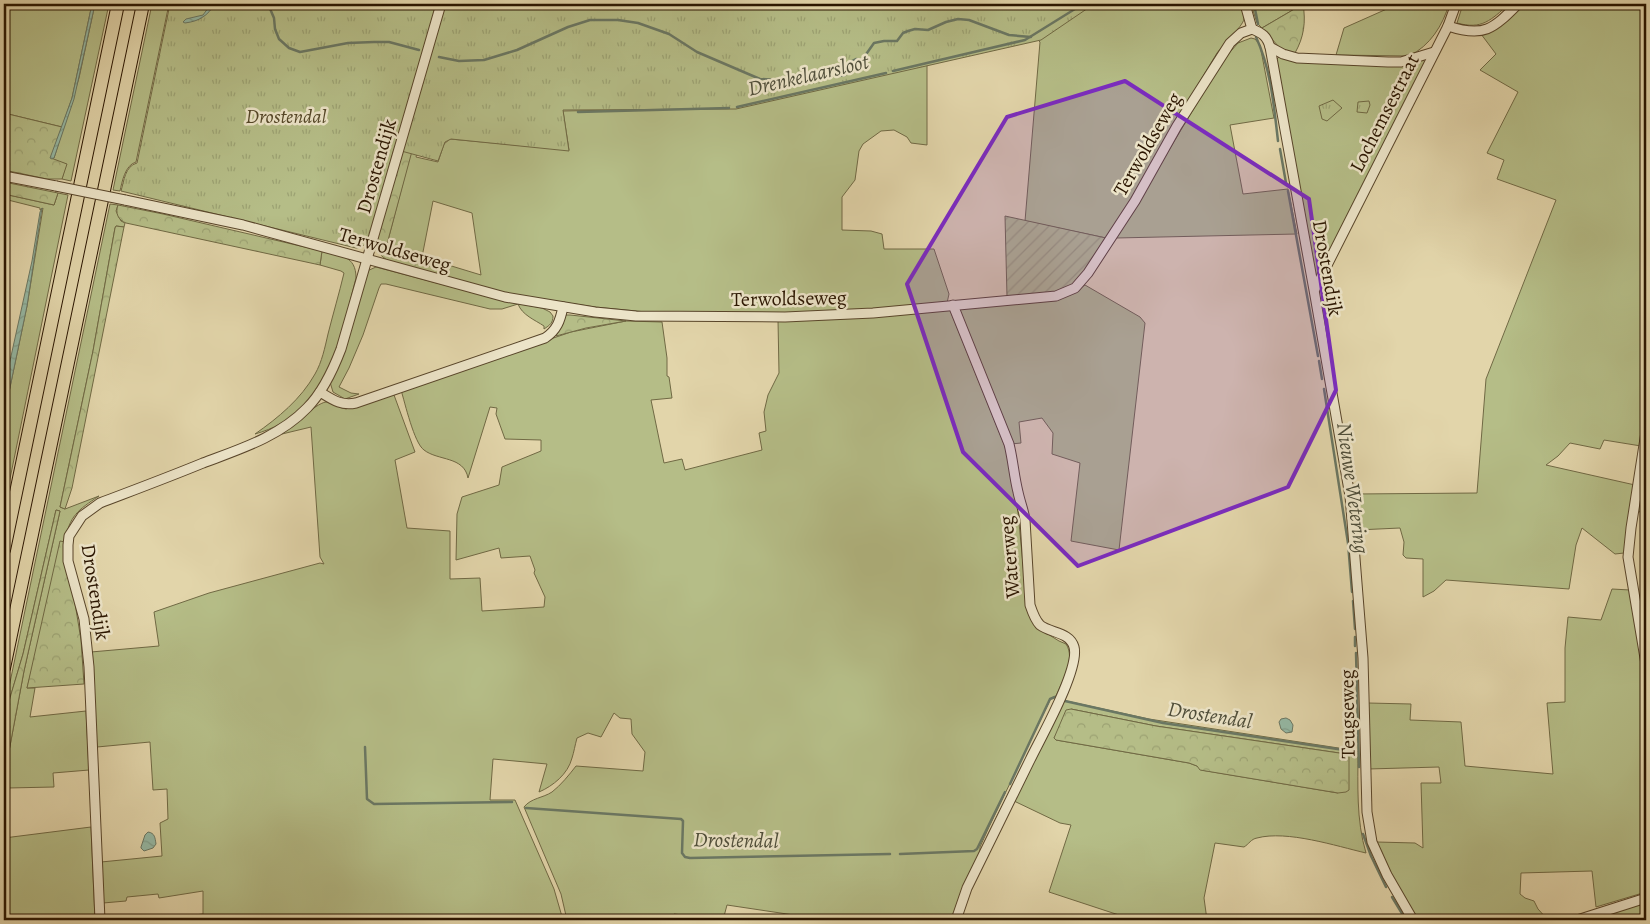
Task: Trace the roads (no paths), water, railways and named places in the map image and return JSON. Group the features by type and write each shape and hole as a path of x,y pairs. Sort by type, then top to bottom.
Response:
{"highway":[{"path":"4,550 118,4"},
{"path":"4,668 143,4"}],"street":[{"name":"Drostendijk","path":"100,920 90,667 84,619 68,561 69,536 82,516 100,503 249,445 277,432 308,408 320,392 338,358 441,4"},
{"path":"1245,4 1255,30 1266,37 1270,47 1283,54 1297,58 1401,62 1434,52"},
{"name":"Lochemsestraat","path":"1314,290 1448,26 1456,4"},
{"path":"1448,26 1465,32 1486,31 1518,4"},
{"name":"Terwoldseweg","path":"4,176 243,225 505,297 563,308 636,316 785,317 873,313 1056,296 1075,288 1088,273 1135,201 1177,126 1223,52 1237,36 1255,30"},
{"name":"Drostendijk","path":"1270,47 1350,496"},
{"name":"Waterweg","path":"953,305 1009,444 1018,492 1026,520 1030,604 1033,614 1039,624 1071,640 1074,648 1072,665 1059,701 974,874 956,920"},
{"path":"320,392 345,405 356,403 545,338 553,333 558,325 563,308"},
{"path":"1646,432 1628,557 1646,664"},
{"name":"Teugseweg","path":"1350,496 1363,658 1367,812 1372,842 1413,920"},
{"path":"1578,920 1646,898"}],"water":[{"path":"92,4 95,4 74,99 54,158 52,159 50,158 72,98"},
{"path":"211,4 215,4 203,17 190,22 183,22 186,19 203,15"},
{"path":"42,208 27,306 4,416 4,388"},
{"path":"1286,718 1293,725 1292,732 1286,733 1281,729 1279,722 1281,719"},
{"path":"148,832 155,838 156,844 153,848 144,851 141,847"}],"waterway":[{"path":"268,4 274,18 275,29 279,39 289,48 300,52 348,43 374,42 389,42 419,50"},
{"name":"Drenkelaarsloot","path":"893,71 1025,40 1083,4"},
{"name":"Nieuwe Wetering","path":"1254,4 1258,24"},
{"path":"439,57 459,61 484,60 517,50 568,27 590,20 618,20 638,23 669,34 697,52 760,79 796,81 829,74 845,75 850,71 850,62 856,59 862,60 874,43 897,41 903,33 908,31 915,29 928,30 958,19 969,20 1009,35 1031,37"},
{"name":"Nieuwe Wetering","path":"1256,37 1268,75 1278,141"},
{"name":"Drenkelaarsloot","path":"737,107 886,73"},
{"name":"Drenkelaarsloot","path":"578,112 729,108"},
{"name":"Nieuwe Wetering","path":"1280,149 1286,183"},
{"name":"Nieuwe Wetering","path":"1288,191 1318,356"},
{"name":"Nieuwe Wetering","path":"1319,361 1322,379"},
{"name":"Nieuwe Wetering","path":"1324,389 1348,543 1352,592"},
{"name":"Nieuwe Wetering","path":"1353,601 1355,629"},
{"name":"Nieuwe Wetering","path":"1355,637 1355,646"},
{"name":"Nieuwe Wetering","path":"1356,653 1359,767"},
{"name":"Drostendal","path":"1010,784 1050,699 1055,697"},
{"name":"Drostendal","path":"1065,701 1163,723 1351,751"},
{"name":"Drostendal","path":"365,747 367,799 374,804 512,802"},
{"name":"Drostendal","path":"900,854 974,851 977,849 1005,792"},
{"name":"Drostendal","path":"526,808 681,819 683,821 682,853 685,857 690,858 890,854"},
{"name":"Nieuwe Wetering","path":"1363,834 1386,887"},
{"name":"Nieuwe Wetering","path":"1392,897 1406,920"}]}
